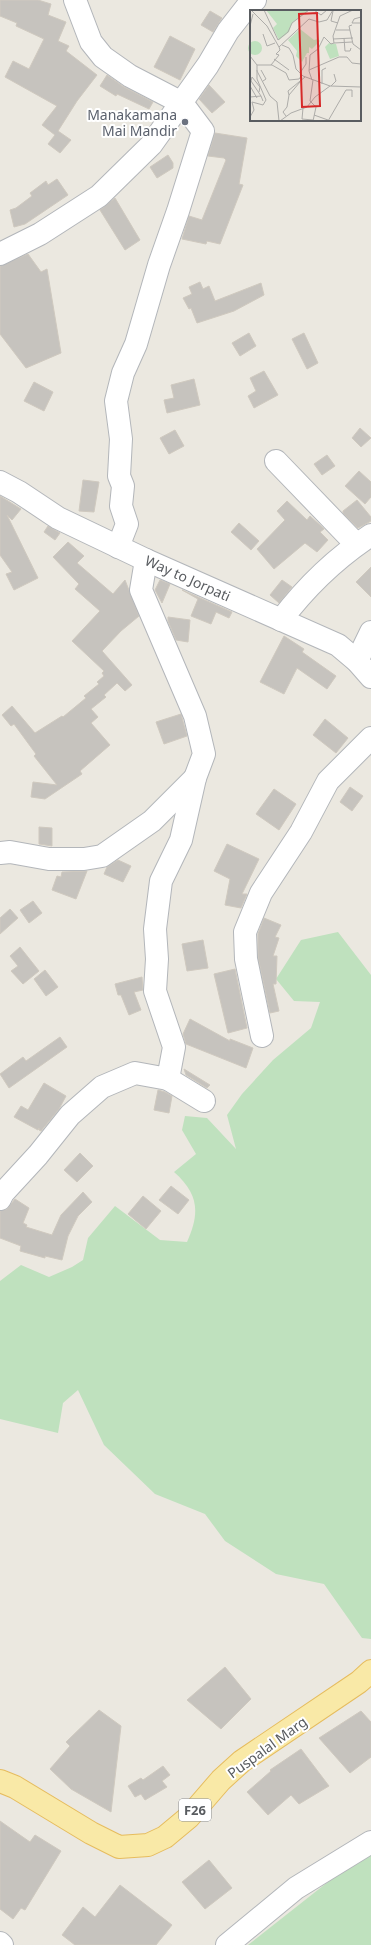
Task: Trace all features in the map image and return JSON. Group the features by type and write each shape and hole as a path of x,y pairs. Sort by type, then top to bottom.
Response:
{"main road":[{"name":"Puspalal Marg","path":"0,1781 15,1787 91,1833 119,1847 148,1845 164,1836 189,1817 221,1780 242,1761 359,1682 371,1671"}],"street":[{"path":"74,0 91,42 103,57 130,76 182,103 203,131 159,265 136,344 123,373 116,401 121,439 119,476 123,486 121,506 127,524 118,547"},
{"path":"0,254 40,234 99,196 151,145 208,65 228,31 255,0"},
{"path":"276,461 364,540 301,594 281,620"},
{"name":"Way to Jorpati","path":"0,482 19,492 58,518 118,547 338,645 357,661 371,677"},
{"path":"146,560 142,590 195,716 204,754 195,778 181,840 161,881 155,929 155,991 174,1047 168,1079"},
{"path":"357,661 371,632"},
{"path":"262,1036 246,959 245,932 261,893 301,832 328,781 371,738"},
{"path":"0,853 10,852 49,859 84,859 102,856 152,822 195,778"},
{"path":"0,1199 3,1193 38,1155 70,1115 102,1087 135,1073 168,1079 204,1101"},
{"path":"227,1945 296,1888 371,1842"}],"green space":[{"path":"338,932 371,975 371,1639 362,1638 324,1584 276,1574 225,1541 205,1514 155,1494 104,1445 78,1390 63,1403 58,1433 0,1419 0,1281 21,1265 49,1277 72,1267 83,1260 88,1238 115,1206 160,1240 187,1242 194,1222 195,1204 193,1196 188,1188 174,1172 196,1154 182,1130 185,1116 207,1118 236,1149 227,1115 242,1094 273,1060 311,1028 320,1002 294,1001 276,979 301,940"},
{"path":"371,1848 371,1945 248,1945"}],"building":[{"path":"0,0 38,0 51,4 48,15 66,22 58,41 69,46 66,51 97,75 77,101 58,131 71,140 60,153 48,144 55,135 42,125 57,106 5,77 13,61 29,69 44,39 16,26 17,23 0,16"},
{"path":"210,11 222,18 213,32 201,25"},
{"path":"170,36 195,49 180,80 154,67"},
{"path":"107,75 124,87 153,102 149,109 117,94 116,96 100,86"},
{"path":"209,85 225,102 212,113 199,99"},
{"path":"215,133 247,138 239,184 243,185 220,244 207,241 206,244 182,239 189,216 202,220 226,160 224,158 208,156"},
{"path":"168,155 173,163 173,168 157,178 150,167"},
{"path":"57,179 68,195 25,224 14,227 10,210 16,208 32,196 30,193 46,181 48,185"},
{"path":"115,198 140,240 125,250 100,210"},
{"path":"28,254 41,272 47,269 61,353 26,368 0,334 0,266"},
{"path":"200,282 203,289 209,286 215,301 261,283 264,295 234,311 197,323 191,308 189,309 183,298 192,294 189,287"},
{"path":"249,333 256,346 240,356 232,343"},
{"path":"304,333 318,363 307,369 292,339"},
{"path":"264,371 278,395 254,408 248,396 256,391 250,378"},
{"path":"194,379 200,405 167,413 164,400 174,398 171,385"},
{"path":"34,382 53,392 44,411 24,401"},
{"path":"360,428 371,438 361,447 352,438"},
{"path":"175,430 184,446 169,454 160,438"},
{"path":"327,455 335,466 322,475 314,464"},
{"path":"359,471 371,482 371,497 365,504 345,486"},
{"path":"83,480 99,482 94,512 79,511"},
{"path":"0,496 21,509 12,520 7,515 38,578 14,590 6,574 12,572 0,555"},
{"path":"357,500 371,517 371,521 358,528 343,513 343,511"},
{"path":"287,501 307,520 310,516 321,526 324,529 320,532 328,540 317,552 305,543 274,569 257,549 285,520 277,511"},
{"path":"239,523 259,541 251,550 231,532"},
{"path":"48,526 60,533 55,540 44,532"},
{"path":"68,542 84,556 77,563 113,594 125,580 139,616 121,631 102,651 132,685 125,691 117,683 104,695 106,697 91,709 98,717 91,723 110,745 80,771 82,774 45,799 31,797 33,782 57,785 34,756 36,754 14,724 11,726 2,715 12,706 35,733 62,716 63,717 86,698 84,696 99,684 97,682 104,676 102,673 104,671 72,641 100,611 75,589 79,584 53,557"},
{"path":"371,567 371,597 356,582"},
{"path":"160,580 170,584 162,603 155,590"},
{"path":"282,580 292,587 279,603 270,595"},
{"path":"182,590 232,612 229,618 216,612 211,624 191,616 198,599"},
{"path":"168,617 190,620 188,642 176,640 168,621"},
{"path":"284,636 304,649 302,652 336,676 327,689 297,668 284,694 260,682"},
{"path":"181,714 187,736 164,744 156,722"},
{"path":"325,719 348,738 336,753 313,735"},
{"path":"350,787 363,796 352,811 340,802"},
{"path":"274,789 296,804 279,830 256,814"},
{"path":"39,827 52,828 52,846 39,844"},
{"path":"227,844 259,859 242,894 247,894 241,908 225,905 230,879 214,871"},
{"path":"118,860 131,866 123,882 104,874 107,867"},
{"path":"87,871 76,899 52,890 57,876 61,877 62,872"},
{"path":"33,901 42,913 29,923 20,910"},
{"path":"10,909 18,918 0,934 0,918"},
{"path":"264,918 281,925 275,937 279,938 273,956 277,956 276,984 273,984 279,1011 270,1013 258,957 258,934"},
{"path":"203,940 208,968 187,971 182,944"},
{"path":"20,947 39,971 23,984 11,971 18,966 10,956"},
{"path":"235,969 247,1028 228,1033 214,974"},
{"path":"45,970 58,987 46,996 34,979"},
{"path":"142,977 143,990 134,992 141,1010 129,1015 121,995 118,995 115,984"},
{"path":"190,1019 230,1041 230,1039 253,1048 246,1068 186,1044 183,1034"},
{"path":"60,1037 67,1047 9,1088 0,1074 23,1057 26,1061"},
{"path":"184,1069 210,1085 207,1088 186,1075"},
{"path":"44,1083 66,1096 59,1109 41,1131 39,1128 38,1130 14,1117 21,1106 28,1110"},
{"path":"158,1090 172,1096 169,1113 154,1110"},
{"path":"80,1153 93,1166 77,1182 64,1170"},
{"path":"171,1186 189,1200 178,1214 159,1200"},
{"path":"83,1192 92,1202 78,1216 68,1236 62,1260 45,1256 45,1258 20,1251 21,1246 0,1238 0,1211 7,1209 15,1199 29,1208 23,1223 27,1225 26,1227 52,1235 61,1215"},
{"path":"143,1196 161,1211 146,1229 128,1214"},
{"path":"225,1667 251,1699 221,1729 187,1700"},
{"path":"99,1710 121,1726 111,1812 71,1789 50,1769 70,1746 66,1742"},
{"path":"361,1711 371,1722 371,1757 350,1773 319,1738"},
{"path":"301,1749 329,1786 299,1804 291,1795 268,1815 247,1792 271,1771 270,1770"},
{"path":"163,1766 170,1775 162,1781 167,1787 145,1800 141,1794 135,1797 128,1786 141,1778 143,1780"},
{"path":"0,1821 30,1842 35,1835 61,1851 25,1910 21,1908 13,1919 0,1909"},
{"path":"209,1860 232,1888 205,1909 182,1882"},
{"path":"120,1885 172,1925 156,1945 75,1945 62,1935 83,1907 95,1917"}],"place":[{"name":"Manakamana Mai Mandir","path":"185,122"}]}
